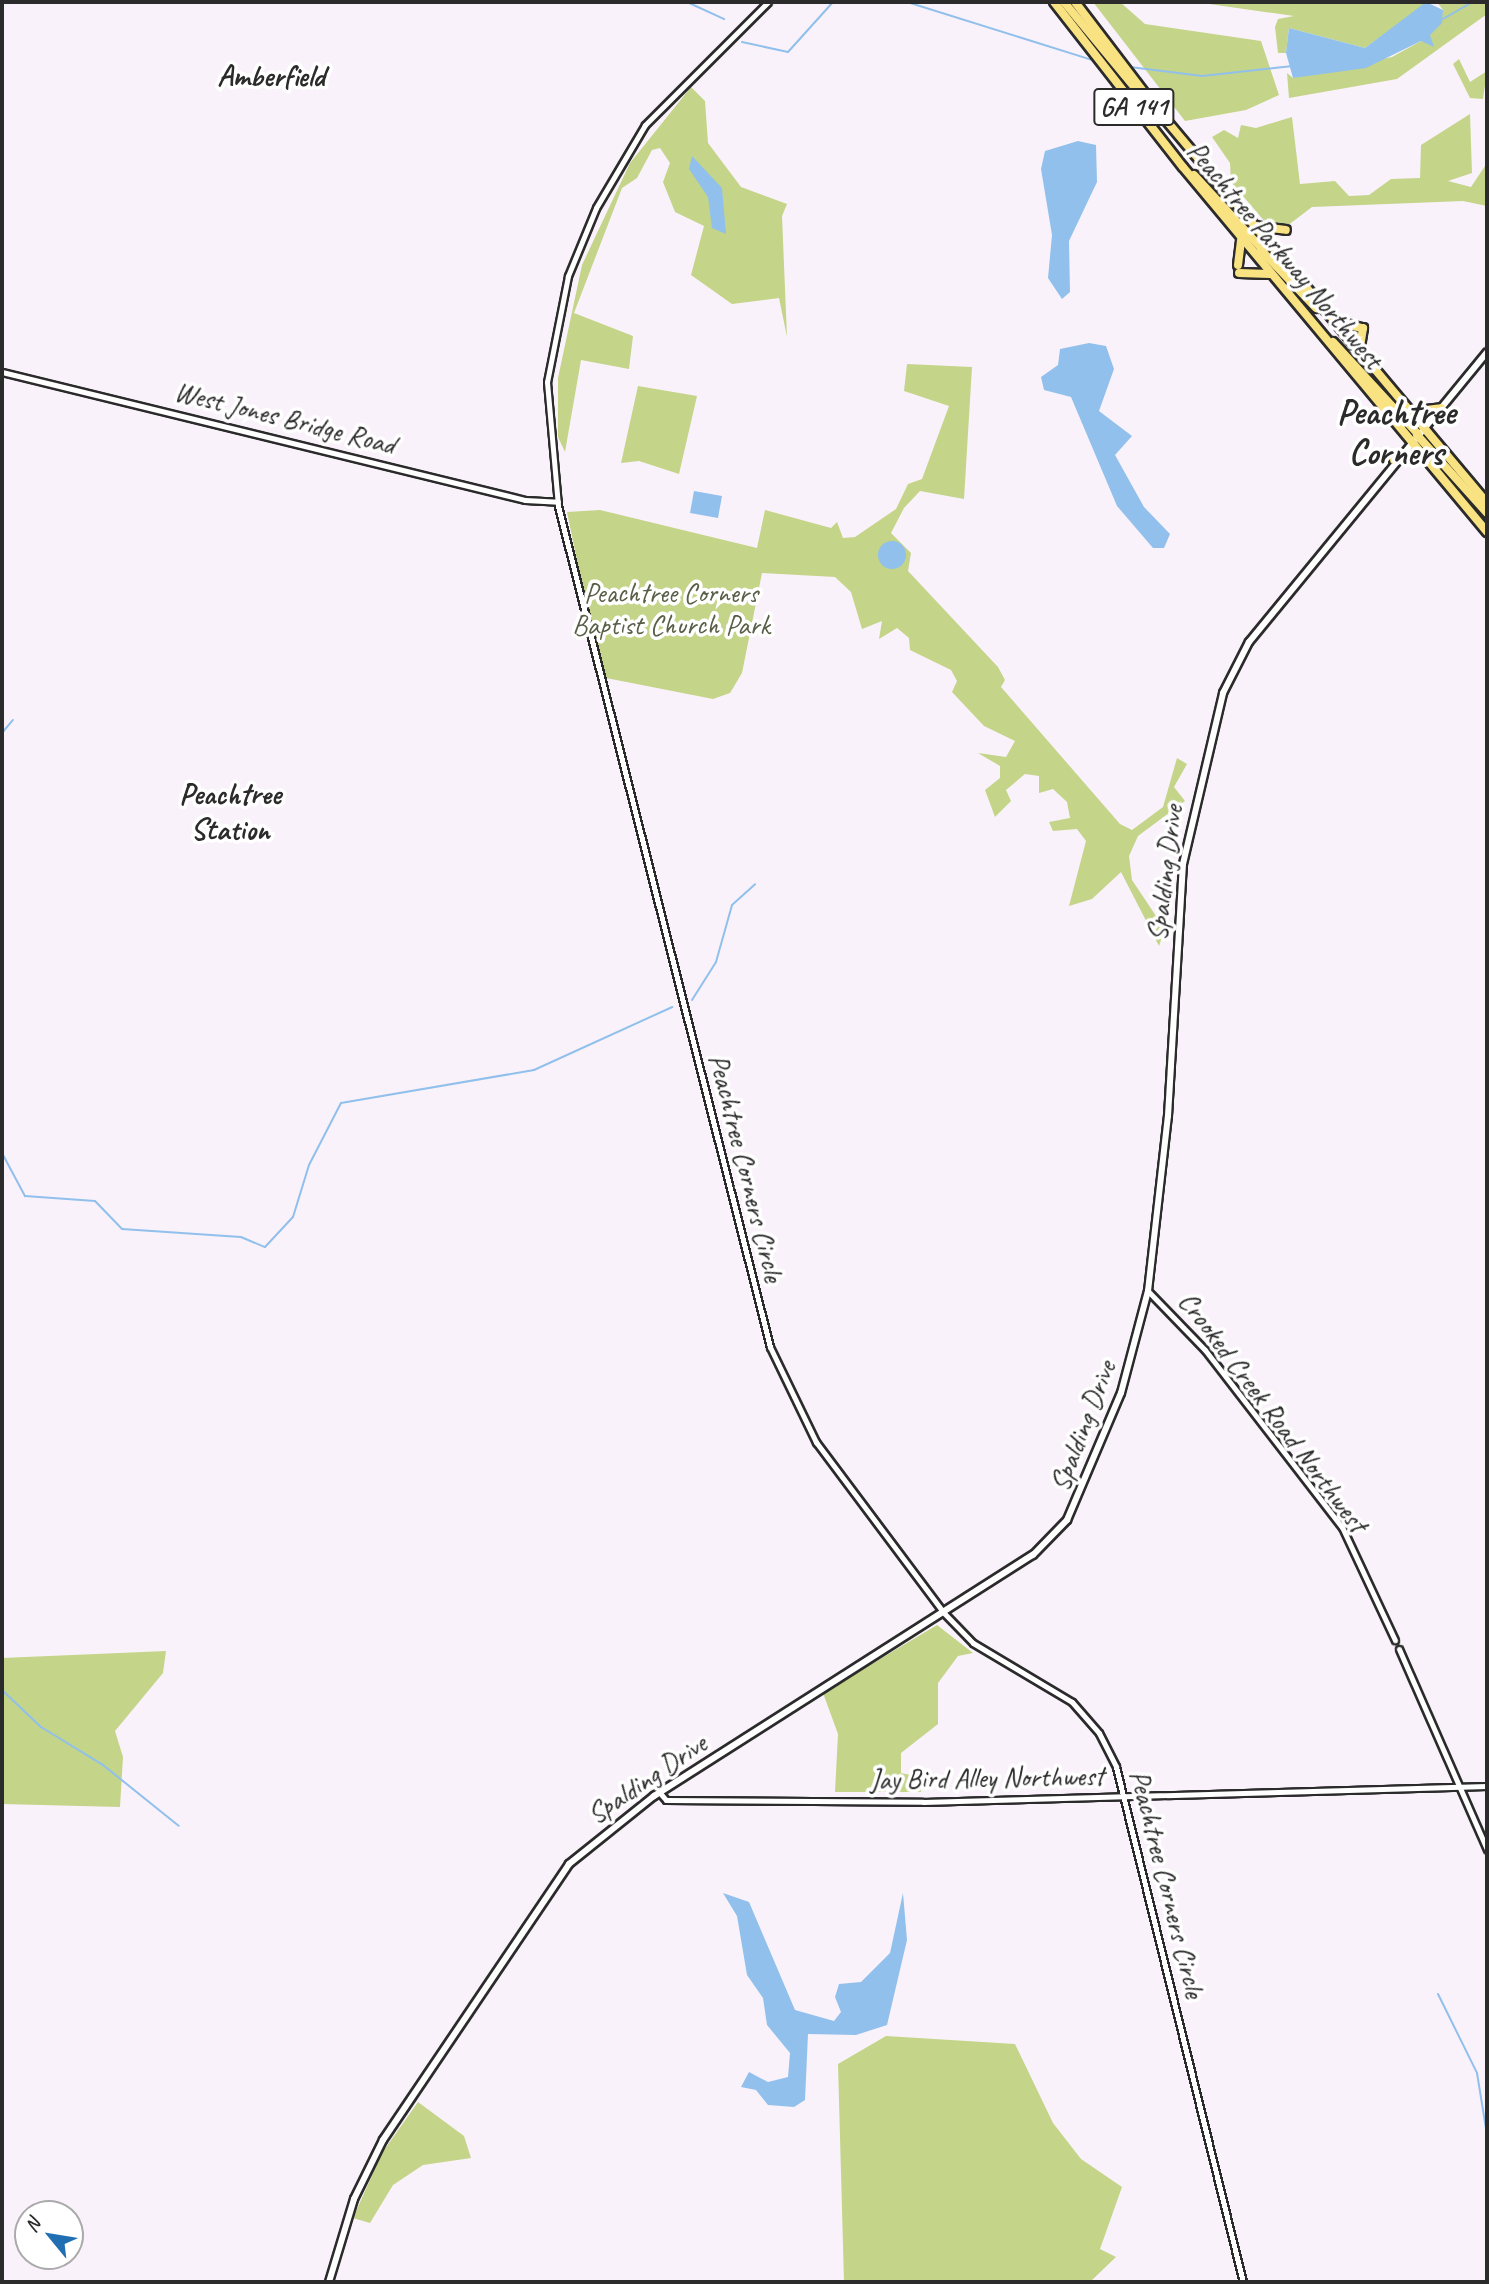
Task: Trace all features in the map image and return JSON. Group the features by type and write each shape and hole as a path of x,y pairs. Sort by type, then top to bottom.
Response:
{"highway":[{"name":"Peachtree Parkway Northwest","path":"1054,2 1183,167 1324,337 1487,503"},
{"path":"1064,2 1092,40 1155,107"},
{"name":"Peachtree Parkway Northwest","path":"1075,2 1155,107 1408,411 1425,458 1487,532"},
{"path":"1183,167 1329,318 1363,328 1359,354"},
{"path":"1252,225 1286,230"},
{"path":"1240,237 1238,269 1253,269 1272,275"},
{"path":"1408,411 1441,408"},
{"path":"1417,434 1487,513"},
{"path":"1394,460 1425,458"}],"main road":[{"name":"Spalding Drive","path":"329,2282 370,2162 550,1888 604,1830 1033,1555 1067,1520 1121,1393 1148,1291 1168,1116 1181,876 1215,718 1250,642 1394,460 1487,352"}],"street":[{"name":"Peachtree Corners Circle","path":"768,2 645,125 596,208 568,276 550,360 546,418 558,502 770,1347 816,1442 943,1612 973,1643 1046,1683 1081,1711 1099,1733 1125,1796 1243,2282"},
{"name":"West Jones Bridge Road","path":"2,372 525,500 558,502"},
{"name":"Crooked Creek Road Northwest","path":"1148,1291 1205,1350 1342,1527 1395,1640"},
{"path":"1399,1649 1487,1849"},
{"name":"Jay Bird Alley Northwest","path":"660,1793 666,1800 750,1803 1487,1786"}],"green space":[{"path":"1093,2 1120,2 1145,24 1261,41 1279,95 1246,110 1185,121"},
{"path":"1195,2 1428,2 1365,48 1289,28 1286,53 1278,53 1275,27 1278,19 1294,16"},
{"path":"1437,2 1487,2 1487,14 1397,79 1289,98 1287,73 1293,78 1392,57 1421,41 1443,10"},
{"path":"1459,59 1470,82 1487,71 1483,99 1470,98 1453,64"},
{"path":"691,87 705,101 708,143 741,187 787,204 782,216 787,337 779,298 732,304 691,275 704,226 675,212 663,182 670,163 660,148 652,150 637,178 622,188 574,313 633,336 629,369 581,360 565,452 558,437 558,378 582,265 630,163"},
{"path":"1470,114 1472,173 1448,181 1471,187 1487,163 1487,206 1463,201 1312,207 1287,226 1266,223 1231,182 1230,163 1212,137 1224,130 1238,138 1241,125 1256,128 1292,117 1300,184 1335,181 1349,196 1369,195 1391,179 1420,178 1421,145"},
{"name":"Peachtree Corners Baptist Church Park","path":"907,364 972,367 964,499 920,491 904,508 891,533 911,553 908,571 998,667 1005,680 1001,687 1120,824 1132,830 1163,807 1177,758 1187,764 1174,787 1185,801 1138,836 1129,856 1132,880 1156,916 1168,918 1159,946 1121,872 1092,899 1069,906 1086,841 1077,829 1053,831 1049,822 1070,818 1067,802 1053,789 1039,793 1039,776 1025,774 1006,790 1011,801 995,817 985,790 1000,778 1000,766 978,753 1006,757 1015,741 984,726 952,692 957,681 951,670 910,650 909,638 897,628 879,639 882,621 862,629 851,592 835,577 762,573 742,673 730,693 713,699 601,677 567,512 600,510 757,548 765,510 831,528 837,522 843,538 855,537 896,509 908,484 922,479 949,406 904,391"},
{"path":"638,386 697,396 679,474 639,461 621,463"},
{"path":"937,1625 973,1653 958,1656 938,1683 938,1724 901,1753 901,1773 920,1777 921,1792 835,1792 838,1734 823,1693"},
{"path":"166,1651 163,1673 115,1731 123,1757 120,1807 2,1804 2,1658"},
{"path":"886,2036 1015,2044 1053,2123 1081,2159 1122,2187 1100,2249 1116,2257 1092,2280 844,2282 838,2064"},
{"path":"418,2102 464,2136 471,2158 423,2165 393,2185 370,2223 353,2218 382,2153"}],"water":[{"path":"1426,2 1443,10 1442,23 1430,35 1434,47 1421,41 1366,68 1293,78 1286,53 1289,28 1365,48"},
{"path":"1078,141 1096,145 1097,182 1069,241 1070,292 1062,299 1048,278 1052,235 1041,169 1045,151"},
{"path":"692,156 722,188 726,234 712,228 708,197 689,169"},
{"path":"1089,343 1106,346 1114,369 1099,411 1132,436 1115,455 1144,507 1170,534 1164,548 1153,548 1117,506 1071,397 1044,390 1041,377 1058,365 1060,349"},
{"path":"694,491 722,496 718,518 690,513"},
{"path":"892,541 902,545 906,555 902,565 892,569 882,565 878,555 882,545"},
{"path":"723,1893 749,1902 795,2010 834,2021 841,2012 835,1997 839,1984 861,1982 890,1953 903,1893 907,1940 887,2025 856,2035 808,2034 805,2100 794,2107 768,2105 756,2090 741,2087 749,2072 768,2082 788,2077 790,2053 767,2025 763,1998 747,1975 737,1916"}],"waterway":[{"path":"687,2 724,19"},
{"path":"742,42 788,52 833,2"},
{"path":"907,2 1095,61"},
{"path":"1443,19 1473,2"},
{"path":"1130,67 1202,76 1292,66"},
{"path":"2,733 13,720"},
{"path":"692,1000 716,962 732,905 755,884"},
{"path":"2,1153 25,1196 95,1201 122,1229 241,1237 265,1247 293,1217 309,1165 341,1103 534,1070 672,1007"},
{"path":"2,1690 41,1727 103,1765 179,1826"},
{"path":"1438,1994 1477,2073 1487,2135"}],"district":[{"name":"Amberfield","path":"271,76"},
{"name":"Peachtree Corners","path":"1396,433"},
{"name":"Peachtree Station","path":"230,811"}]}
